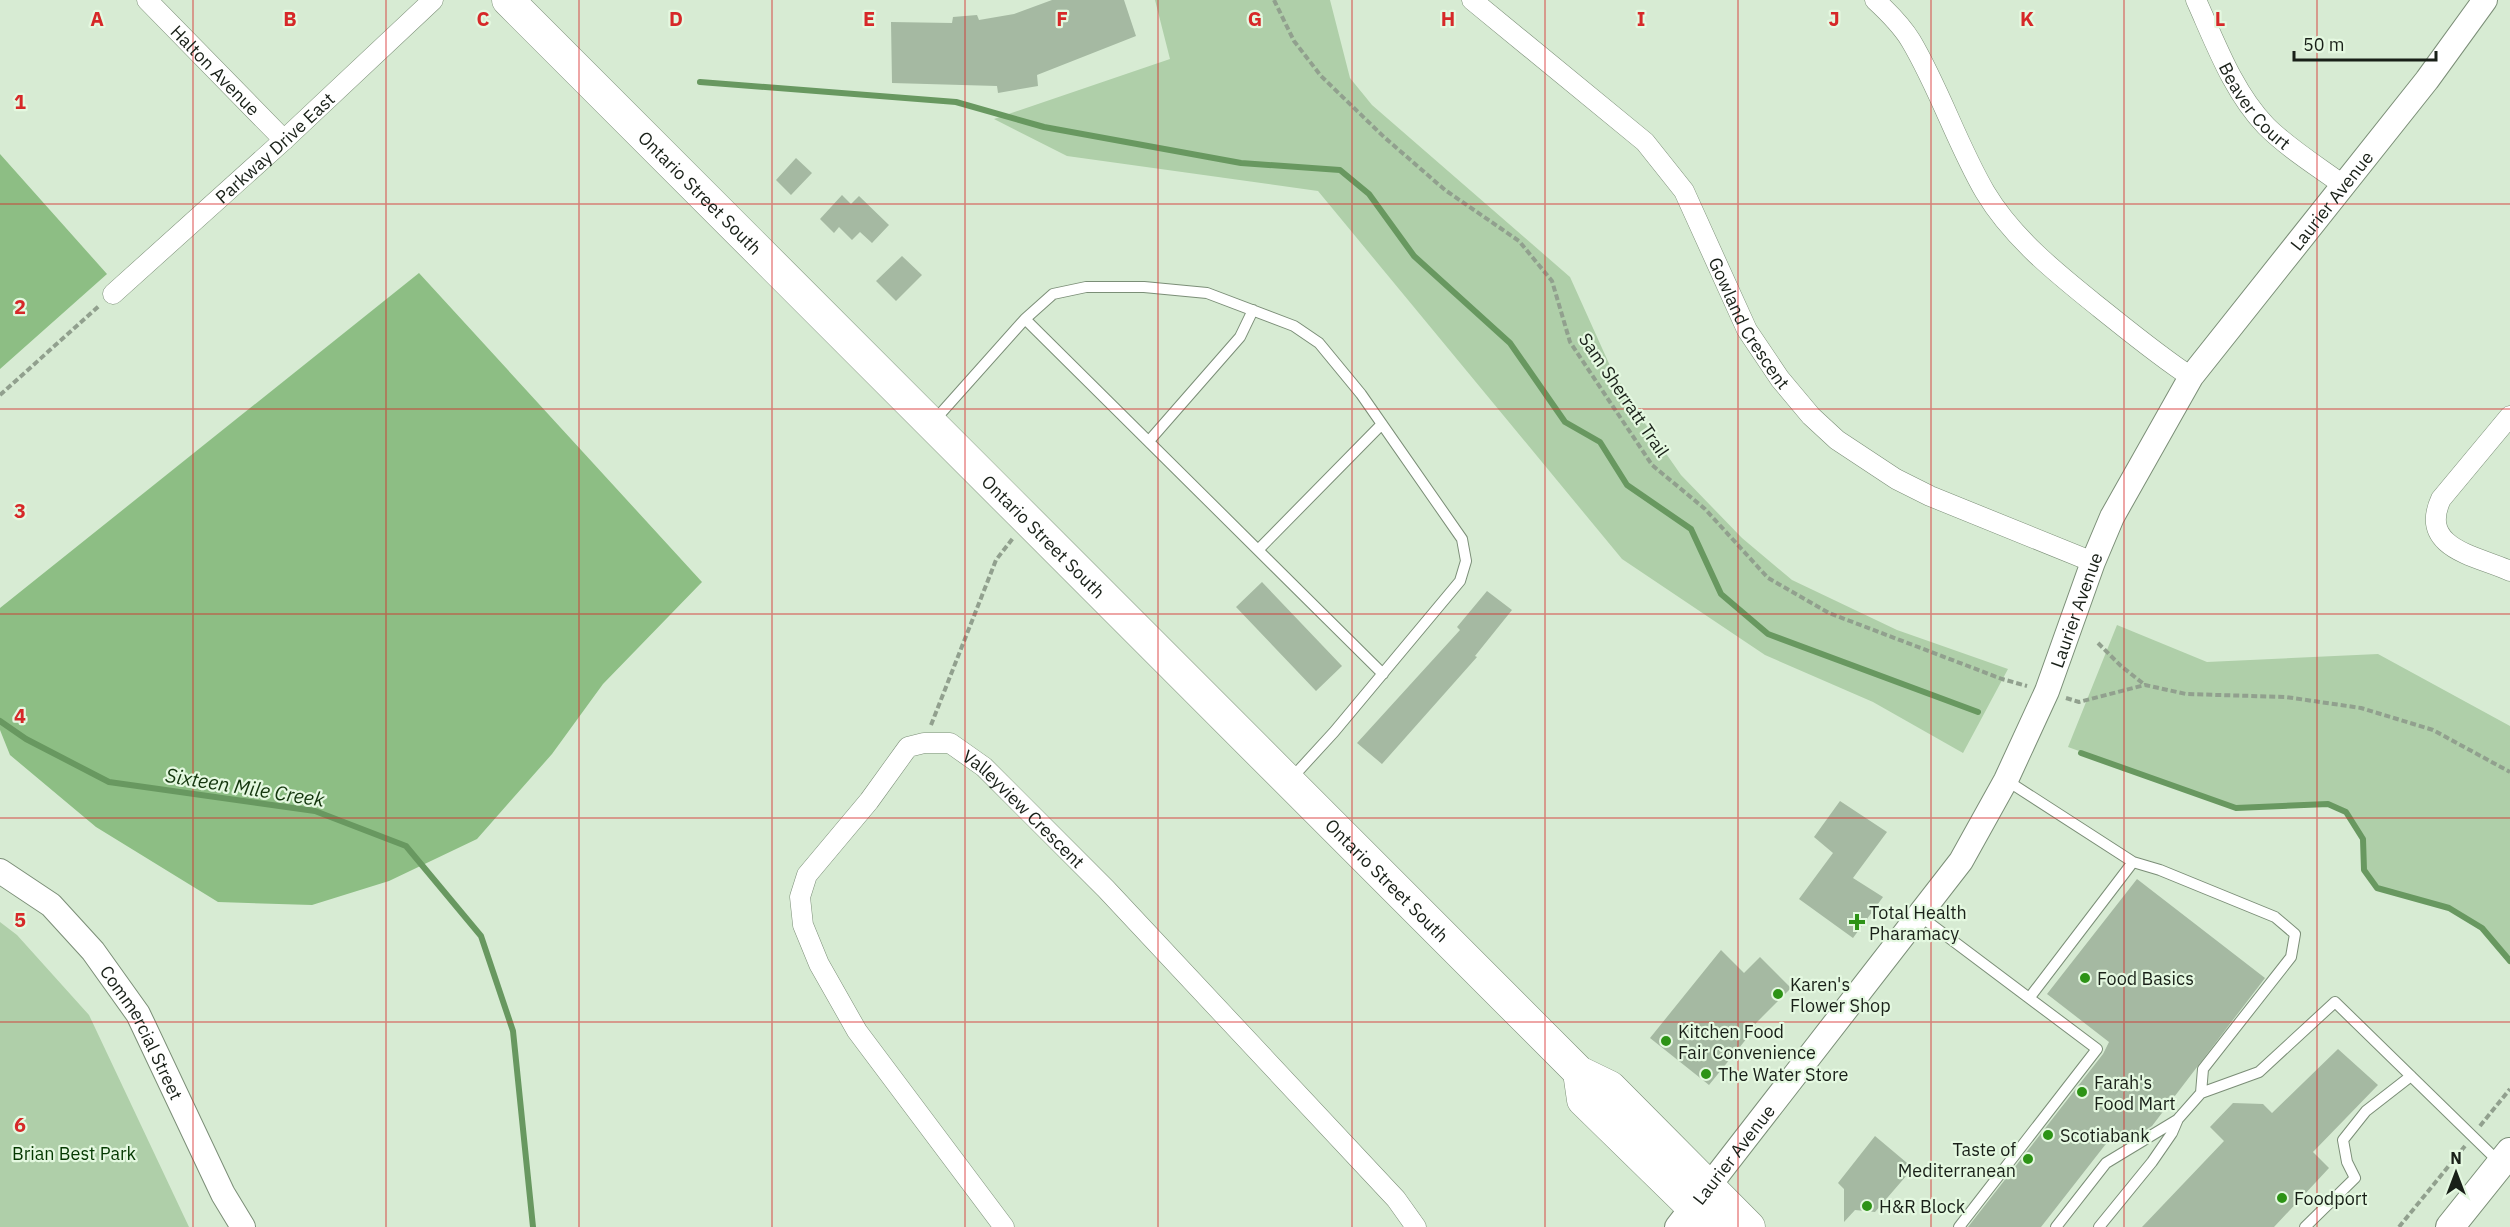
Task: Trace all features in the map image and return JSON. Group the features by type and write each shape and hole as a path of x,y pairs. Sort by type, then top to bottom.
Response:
{"main road":[{"name":"Ontario Street South","path":"508,0 1579,1072 1583,1100 1698,1212 1749,1227"},
{"path":"2450,1227 2507,1162"}],"street":[{"name":"Halton Avenue","path":"147,0 284,140"},
{"name":"Parkway Drive East","path":"113,294 284,140 433,0"},
{"name":"Gowland Crescent","path":"1472,0 1645,142 1684,191 1747,330 1780,379 1811,416 1845,445 1896,479 1930,496 2093,562"},
{"path":"1875,0 1910,39 1946,107 1962,150 1987,195 2013,229 2042,259 2078,290 2160,356 2191,377"},
{"name":"Beaver Court","path":"2196,0 2222,57 2248,104 2265,125 2282,140 2343,185"},
{"name":"Laurier Avenue","path":"1698,1212 1961,861 2006,780 2047,691 2093,562 2112,518 2191,377 2427,80 2485,0"},
{"path":"2510,416 2441,499 2436,510 2438,528 2443,541 2452,549 2510,571"},
{"path":"924,743 908,747 869,801 807,875 800,897 804,925 819,964 857,1031 1004,1227"},
{"name":"Valleyview Crescent","path":"924,743 950,743 984,767 1114,898 1388,1190 1416,1227"},
{"name":"Commercial Street","path":"0,871 51,905 93,951 138,1014 223,1194 241,1226"}],"lane":[{"path":"931,424 1026,319 1053,294 1086,288 1144,288 1207,292 1294,326 1319,343 1382,424 1462,539 1466,561 1460,581 1334,732 1288,782"},
{"path":"1149,441 1240,337 1253,310"},
{"path":"1026,319 1383,674"},
{"path":"1258,550 1382,424"},
{"path":"2006,780 2133,862 2170,873 2275,916 2295,934 2291,957 2203,1069 2201,1093"},
{"path":"2030,997 2133,862"},
{"path":"1920,916 2097,1049 1959,1227"},
{"path":"2056,1227 2106,1163 2149,1139 2178,1119 2201,1093 2259,1072 2335,1002 2472,1137 2507,1162"},
{"path":"2305,1227 2355,1179 2347,1162 2343,1140 2367,1111 2411,1076"},
{"path":"2099,1227 2152,1162 2172,1133 2178,1119"}],"path":[{"name":"Sam Sherratt Trail","path":"1274,0 1294,41 1321,76 1384,137 1445,190 1519,241 1552,280 1570,342 1652,465 1705,509 1768,578 1829,613 2002,679 2079,702 2145,685"},
{"path":"0,395 113,294"},
{"path":"924,743 996,560 1027,521"},
{"path":"2098,643 2121,666 2145,685 2186,694 2286,697 2361,708 2433,730 2510,771"},
{"path":"2399,1227 2510,1089"}],"green space":[{"path":"1155,0 1330,0 1350,78 1372,105 1570,277 1611,368 1644,422 1681,475 1742,538 1792,580 1897,630 2008,669 1963,753 1873,702 1765,655 1622,559 1318,191 1067,156 994,119 1170,59"},
{"path":"0,154 107,274 0,369"},
{"path":"419,273 702,582 603,684 552,754 477,839 389,881 312,905 218,902 96,827 10,755 0,730 0,608"},
{"path":"2117,625 2207,662 2378,654 2510,726 2510,961 2482,928 2449,908 2377,888 2364,870 2363,839 2346,812 2328,804 2236,808 2068,747"},
{"name":"Brian Best Park","path":"0,922 17,935 89,1015 189,1227 0,1227"}],"building":[{"path":"1052,0 1124,0 1136,36 1037,75 1038,86 998,93 997,86 892,83 891,22 952,23 953,17 977,15 979,20 1014,14"},
{"path":"796,158 812,173 791,195 776,180"},
{"path":"842,195 851,204 859,196 889,225 872,243 860,232 852,240 839,227 834,233 820,219"},
{"path":"902,256 922,275 896,301 876,281"},
{"path":"1262,582 1342,666 1316,691 1236,607"},
{"path":"1487,591 1512,610 1475,656 1477,657 1382,764 1357,743 1460,630 1457,627"},
{"path":"1840,801 1887,832 1853,878 1883,897 1853,938 1799,899 1833,853 1814,837"},
{"path":"2137,879 2265,978 2152,1126 2133,1138 2125,1132 2115,1144 2109,1140 2041,1227 1968,1227 2103,1054 2109,1042 2047,994"},
{"path":"1721,950 1744,973 1760,957 1791,988 1754,1025 1756,1027 1709,1085 1650,1038"},
{"path":"2338,1049 2378,1085 2313,1152 2329,1168 2274,1227 2142,1227 2224,1141 2210,1127 2233,1103 2263,1104 2272,1113"},
{"path":"1875,1136 1913,1168 1875,1212 1855,1210 1844,1222 1844,1189 1838,1183"}],"waterway":[{"path":"700,82 956,102 1044,127 1241,163 1340,170 1369,194 1414,256 1510,343 1565,422 1600,442 1627,485 1691,529 1721,594 1768,634 1978,712"},
{"name":"Sixteen Mile Creek","path":"0,721 26,739 109,782 315,811 406,846 481,936 513,1031 533,1227"},
{"path":"2081,753 2236,808 2328,804 2346,812 2363,839 2364,870 2377,888 2449,908 2482,928 2510,961"}],"place":[{"name":"Total Health Pharamacy","path":"1857,922"},
{"name":"Food Basics","path":"2085,978"},
{"name":"Karen's Flower Shop","path":"1778,994"},
{"name":"Kitchen Food Fair Convenience","path":"1666,1041"},
{"name":"The Water Store","path":"1706,1074"},
{"name":"Farah's Food Mart","path":"2082,1092"},
{"name":"Scotiabank","path":"2048,1135"},
{"name":"Taste of Mediterranean","path":"2028,1159"},
{"name":"Foodport","path":"2282,1198"},
{"name":"H&R Block","path":"1867,1206"}]}
